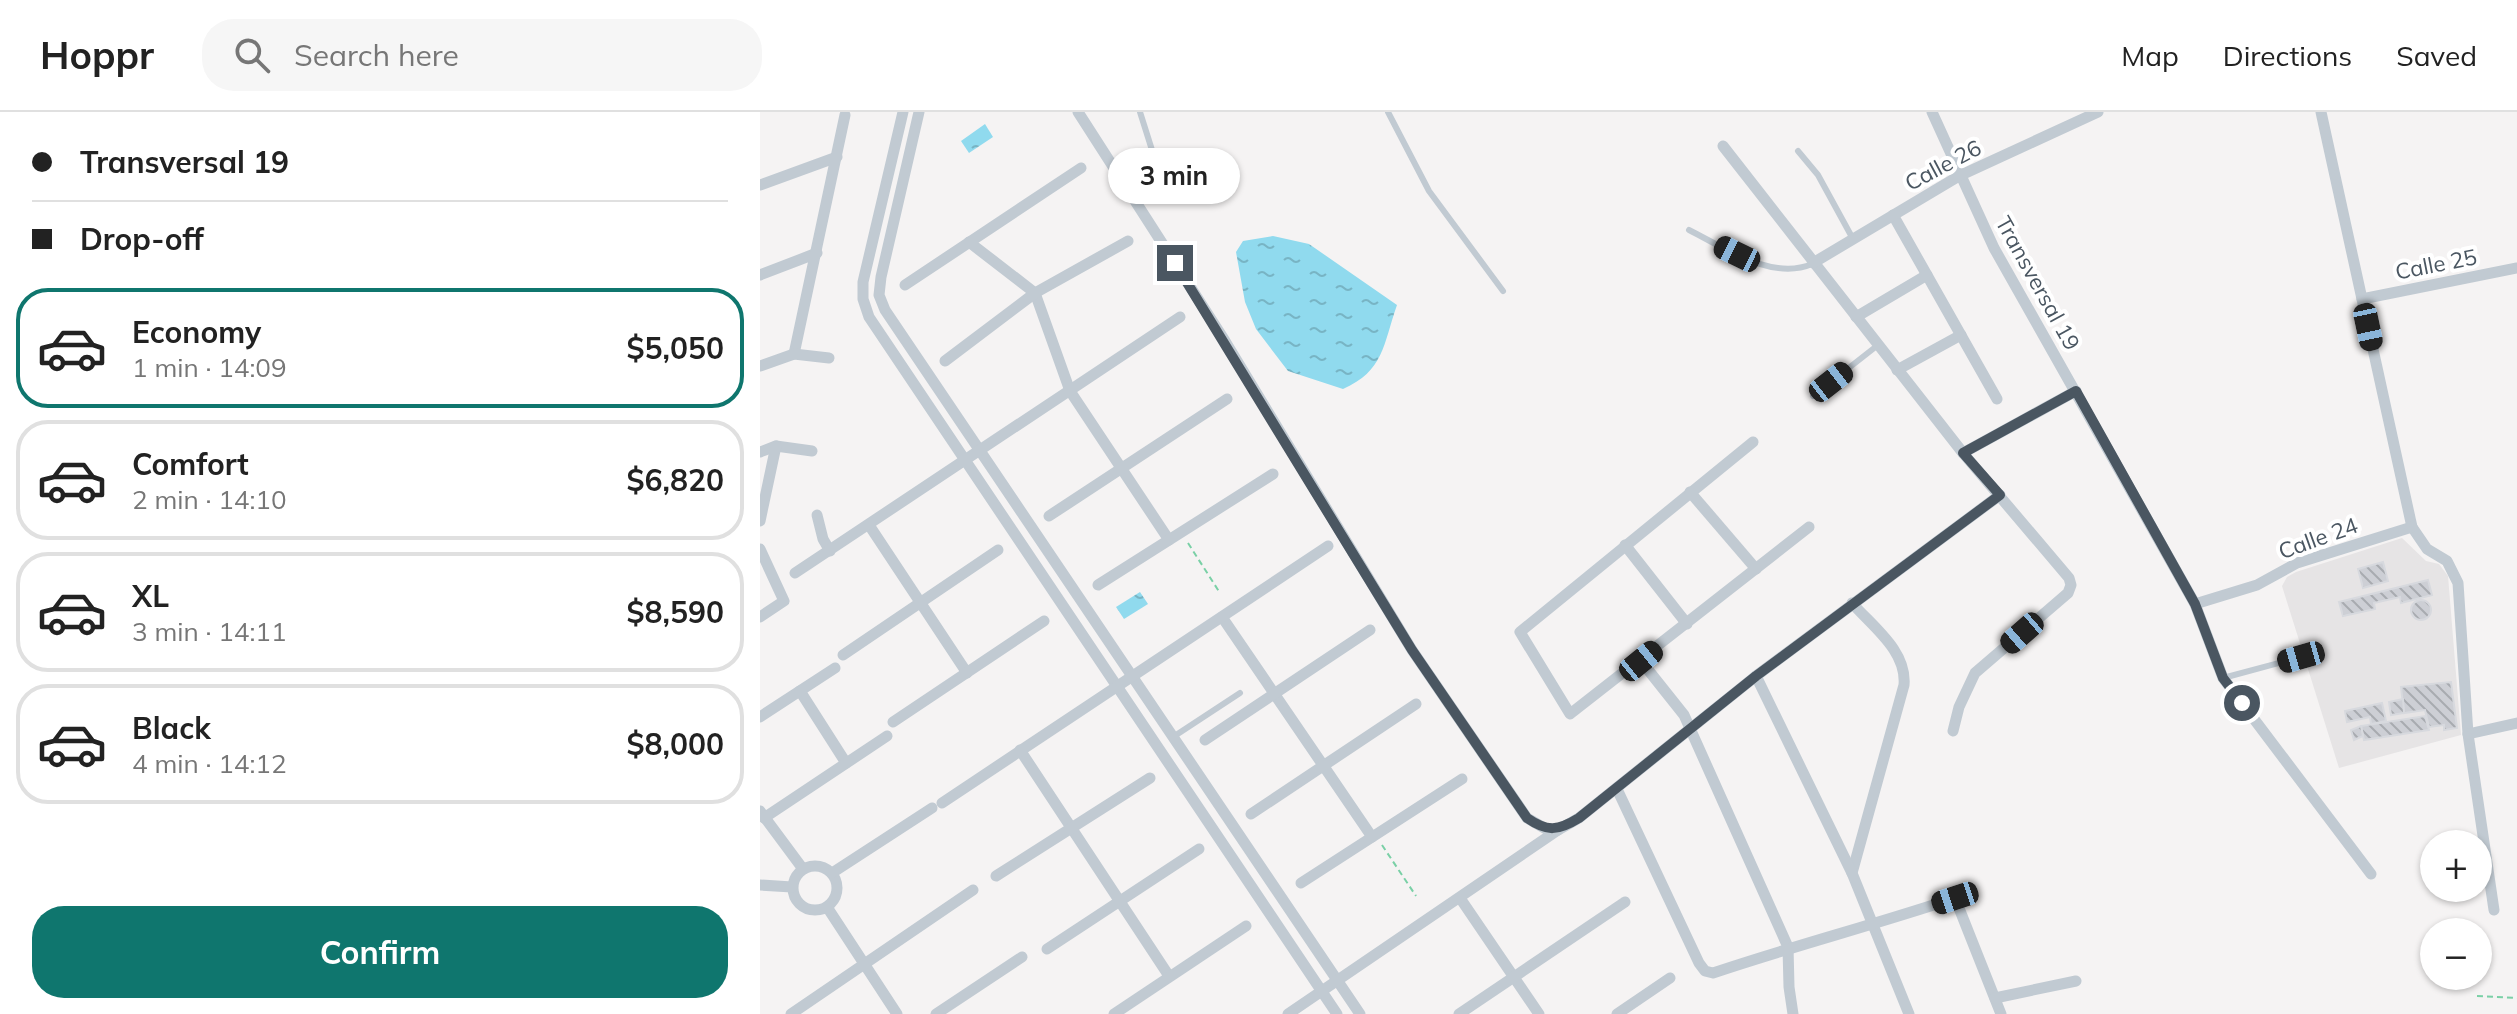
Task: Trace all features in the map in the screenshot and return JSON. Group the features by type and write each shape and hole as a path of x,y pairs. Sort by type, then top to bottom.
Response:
{"street":[{"path":"903,112 863,282 869,317 1337,1014"},
{"path":"919,112 881,277 879,295 885,310 1360,1014"},
{"path":"1078,112 1225,341 1412,650 1527,818 1546,829 1558,830"},
{"name":"Transversal 19","path":"1932,112 1994,248 2195,604 2223,678 2371,874"},
{"name":"Calle 26","path":"1813,263 1959,176 2098,112"},
{"path":"2321,112 2412,527 2427,549 2447,561 2458,583 2468,734 2494,910"},
{"path":"794,354 845,115"},
{"path":"1723,146 1963,453 2069,578 2071,585 2068,593 1975,673 1959,707 1953,731"},
{"path":"760,185 837,157"},
{"path":"905,285 1081,168"},
{"path":"1893,215 1997,399"},
{"path":"945,361 1035,293 1128,241"},
{"path":"969,242 1035,293 1070,391 1169,540"},
{"path":"760,275 817,253"},
{"name":"Calle 25","path":"2362,299 2517,268"},
{"path":"1856,317 1927,275"},
{"path":"795,573 1180,317"},
{"path":"1897,370 1961,335"},
{"path":"760,366 794,354 829,358"},
{"path":"914,384 928,375"},
{"path":"1963,453 2076,391"},
{"path":"1049,516 1227,399"},
{"path":"1753,442 1520,632 1570,714 1809,527"},
{"path":"760,521 776,446"},
{"path":"760,452 776,446 812,451"},
{"path":"1098,585 1273,474"},
{"path":"1690,492 1756,569"},
{"path":"1288,1014 1579,818 1756,676 2000,495"},
{"path":"817,515 823,539 830,551"},
{"path":"869,525 967,673"},
{"name":"Calle 24","path":"2195,604 2257,585 2297,563 2412,527"},
{"path":"1019,541 1033,531"},
{"path":"1625,545 1687,624"},
{"path":"832,873 1328,546"},
{"path":"760,549 784,601 760,617"},
{"path":"843,655 998,550"},
{"path":"1852,603 1900,657 1906,671 1852,873"},
{"path":"1222,617 1372,837"},
{"path":"893,722 1044,621"},
{"path":"1205,740 1370,630"},
{"path":"1641,661 1684,715 1788,947 1793,1014"},
{"path":"760,717 835,668"},
{"path":"1756,676 1852,873 1909,1014"},
{"path":"800,691 846,763"},
{"path":"1251,814 1416,704"},
{"path":"2468,734 2517,723"},
{"path":"803,869 762,814 887,736"},
{"path":"1020,750 1169,976"},
{"path":"996,876 1150,778"},
{"path":"1301,883 1462,779"},
{"path":"1617,789 1705,971 1713,973 1788,947 1873,925 1955,898 2001,1014"},
{"path":"1047,949 1199,849"},
{"path":"819,866 832,873 837,891 827,907 815,910 804,907 795,899 792,887 795,877 803,869 819,866"},
{"path":"760,885 792,887"},
{"path":"791,1014 973,890"},
{"path":"1460,898 1539,1014"},
{"path":"1459,1014 1625,902"},
{"path":"827,907 897,1014"},
{"path":"1114,1014 1246,926"},
{"path":"936,1014 1022,957"},
{"path":"1617,1014 1670,978"},
{"path":"1995,998 2076,981"}],"lane":[{"path":"1125,185 1151,176 1158,169 1140,112"},
{"path":"1388,112 1429,191 1503,291"},
{"path":"1798,151 1818,175 1853,239"},
{"path":"1689,230 1771,267 1789,270 1813,263"},
{"path":"1813,396 1878,345"},
{"path":"2223,678 2301,657"},
{"path":"1173,737 1240,693"}],"path":[{"path":"1181,532 1220,593"},
{"path":"1372,837 1386,848 1416,896"},
{"path":"2477,996 2517,998"}],"shaded area":[{"path":"2402,538 2426,561 2439,564 2448,576 2461,735 2339,768 2282,586 2287,577 2296,572"}],"water":[{"path":"985,124 993,137 969,153 961,141"},
{"path":"1273,236 1309,244 1397,305 1380,355 1367,374 1357,382 1343,389 1288,371 1256,329 1245,302 1236,252 1243,241"},
{"path":"1140,592 1148,604 1124,619 1116,607"}],"building":[{"path":"2383,562 2388,581 2363,588 2358,569"},
{"path":"2428,580 2432,595 2401,603 2400,597 2374,603 2375,609 2343,616 2339,602"},
{"path":"2421,600 2428,603 2431,610 2428,617 2421,620 2414,617 2411,610 2414,603"},
{"path":"2451,682 2457,728 2444,730 2444,725 2429,727 2425,710 2404,713 2401,687"},
{"path":"2403,699 2404,713 2391,715 2389,702"},
{"path":"2382,703 2386,721 2371,724 2370,717 2347,722 2345,711"},
{"path":"2425,716 2429,730 2364,740 2361,726"},
{"path":"2361,726 2363,736 2354,740 2351,730"}],"route":[{"path":"1175,263 1412,650 1527,818 1546,829 1558,830 1579,818 1756,676 2000,495 1963,453 2076,391 2195,604 2223,678 2242,703"}]}
